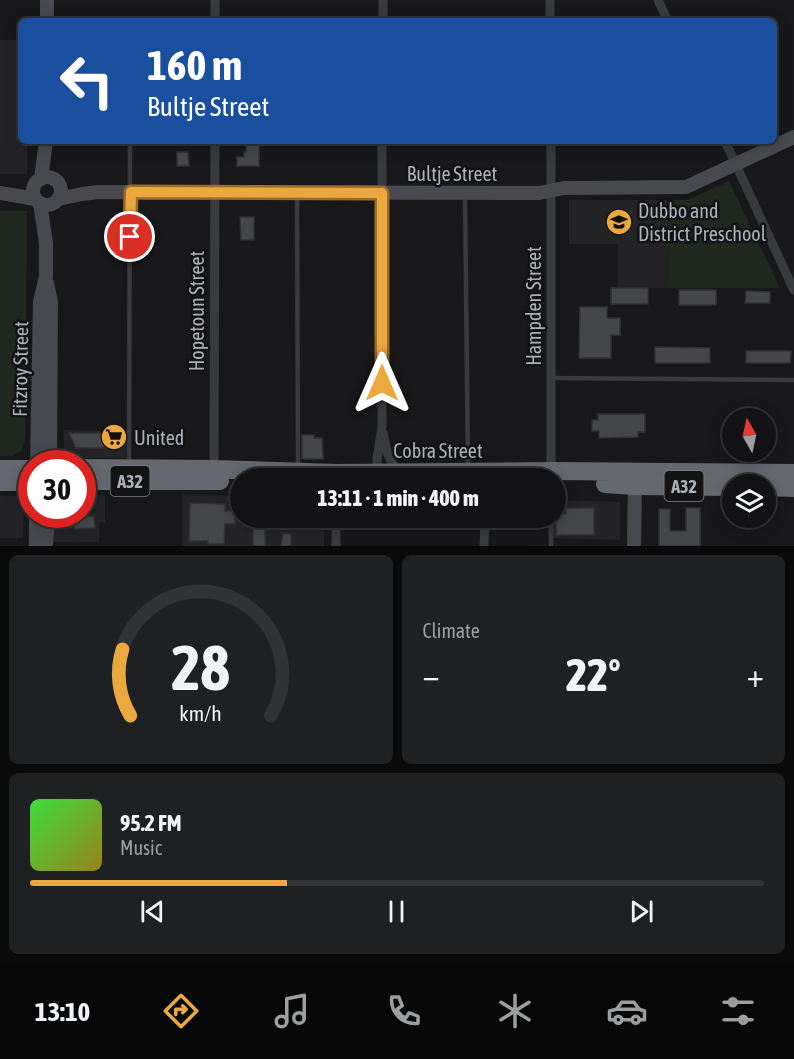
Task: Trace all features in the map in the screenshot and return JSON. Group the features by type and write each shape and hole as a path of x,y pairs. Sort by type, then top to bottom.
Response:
{"highway":[{"name":"Cobra Street","path":"96,468 129,468 214,475 230,479"},
{"path":"0,469 18,469"},
{"name":"Cobra Street","path":"566,478 794,473"},
{"name":"Cobra Street","path":"96,480 230,474"},
{"path":"609,478 626,476 635,486"},
{"path":"0,482 18,482"},
{"name":"A32","path":"635,486 722,487"},
{"path":"776,487 794,488"}],"street":[{"path":"47,0 47,18"},
{"path":"215,0 215,18"},
{"path":"383,0 383,18"},
{"path":"550,0 550,18"},
{"path":"658,0 667,18"},
{"name":"Bultje Street","path":"0,192 44,188 98,192 539,194 564,188 686,187 794,137"},
{"name":"Fitzroy Street","path":"46,144 44,188 46,276 51,302 50,450"},
{"name":"Hopetoun Street","path":"214,144 214,475"},
{"path":"379,468 377,458 382,427 382,144"},
{"name":"Hampden Street","path":"550,468 551,144"},
{"path":"726,144 794,290"},
{"name":"Bultje Street","path":"44,188 48,205 82,194 98,192"},
{"name":"Fitzroy Street","path":"46,243 57,201"},
{"name":"Fitzroy Street","path":"37,450 40,302 46,276"},
{"path":"382,427 391,463 397,468"},
{"path":"634,546 635,486"},
{"path":"36,528 36,546"},
{"path":"46,546 47,528"},
{"path":"336,528 336,546"},
{"path":"484,528 484,546"}],"lane":[{"path":"129,468 130,144"},
{"path":"297,192 298,468"},
{"path":"465,193 473,468"},
{"path":"551,378 794,380"},
{"path":"551,528 551,546"}],"shaded area":[{"path":"0,40 18,40 18,144 27,144 27,174 0,174"},
{"path":"729,181 780,288 668,288 669,200 688,200"},
{"name":"Dubbo and District Preschool","path":"569,200 669,200 668,288 618,288 618,244 569,244"},
{"path":"0,211 27,211 25,441 18,453 12,456 0,456"},
{"name":"United","path":"64,430 126,431 126,458 96,458 96,450 64,450"},
{"path":"18,495 18,528 23,528 23,538 0,538 0,496"},
{"path":"96,495 105,495 105,522 99,522 99,542 52,542 53,528 96,528"},
{"path":"182,495 230,496 230,528 324,528 324,546 182,546"},
{"path":"566,500 620,502 620,540 548,538 548,528 566,528"}],"building":[{"path":"246,144 259,144 259,166 237,166 237,157 244,157 244,152 246,152"},
{"path":"177,152 188,152 189,166 177,166"},
{"path":"240,217 254,217 254,240 241,240"},
{"path":"611,288 648,288 648,304 611,304"},
{"path":"679,290 716,290 716,305 679,305"},
{"path":"746,291 770,292 770,303 745,303"},
{"path":"580,307 607,307 607,318 620,318 620,335 611,335 611,358 579,358"},
{"path":"655,347 710,348 710,363 655,363"},
{"path":"746,351 791,351 790,363 746,363"},
{"path":"598,414 645,414 645,432 638,432 638,437 599,438 599,431 592,431 592,420 598,420"},
{"path":"104,431 125,431 125,441 104,441 104,448 76,448 69,433 104,433"},
{"path":"302,435 322,438 323,459 302,459"},
{"path":"190,503 225,504 225,511 230,511 230,524 225,524 224,544 189,541"},
{"path":"566,508 594,508 594,535 556,535 556,528 566,528"},
{"path":"686,508 700,508 700,546 659,546 659,509 670,509 670,531 686,531"},
{"path":"253,528 265,528 265,546 253,546"},
{"path":"283,533 291,534 291,546 281,546"}],"place":[{"name":"Dubbo and District Preschool","path":"619,222"},
{"name":"United","path":"114,437"}],"route":[{"path":"130,237 131,192 382,193 382,383"}]}
